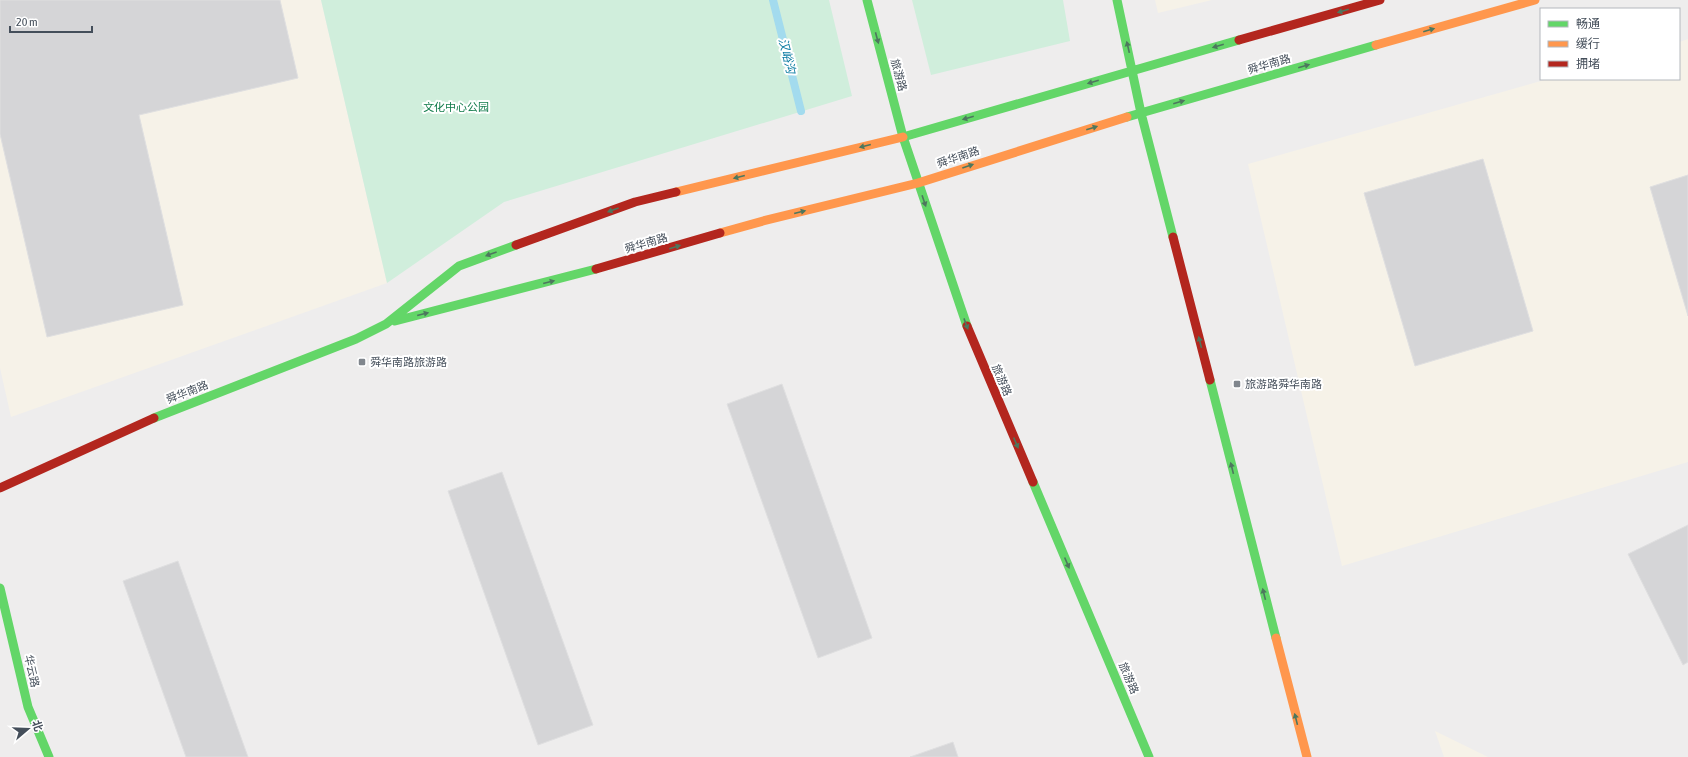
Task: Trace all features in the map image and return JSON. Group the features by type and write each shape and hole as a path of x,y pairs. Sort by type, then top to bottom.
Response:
{"main road":[{"name":"旅游路","path":"867,0 903,137 967,327 1149,757"},
{"path":"1117,0 1141,113 1307,757"},
{"name":"舜华南路","path":"386,324 460,266 628,205 903,137 1380,0"},
{"name":"舜华南路","path":"0,488 146,421 356,338 386,324 556,280 763,221 918,183 999,156 1141,113 1535,0"},
{"name":"华云路","path":"0,588 28,707 49,757"}],"shaded area":[{"path":"0,0 321,0 387,283 11,417 0,368"},
{"path":"1155,0 1212,0 1158,13"},
{"path":"1688,39 1688,462 1342,566 1248,164 1544,80 1680,80 1680,42"},
{"path":"1435,731 1488,757 1444,757"}],"green space":[{"name":"文化中心公园","path":"321,0 829,0 852,96 504,202 387,283"},
{"path":"912,0 1063,0 1070,41 931,75"}],"building":[{"path":"0,0 280,0 298,78 139,115 183,305 47,337 0,134"},
{"path":"1483,159 1533,331 1415,366 1364,193"},
{"path":"1688,175 1688,316 1650,187"},
{"path":"782,384 872,638 818,658 727,404"},
{"path":"502,472 593,725 538,745 448,491"},
{"path":"1688,525 1688,662 1683,665 1628,554"},
{"path":"178,561 248,757 186,757 123,581"},
{"path":"953,742 958,757 910,757"}],"waterway":[{"name":"汉峪沟","path":"773,0 801,111"}],"traffic: fast":[{"path":"867,0 903,137 967,326"},
{"path":"1117,0 1141,113 1173,237"},
{"path":"903,137 1239,40"},
{"path":"1127,117 1376,45"},
{"path":"154,418 356,339 386,324 459,266 516,245"},
{"path":"395,321 596,269"},
{"path":"1210,380 1276,638"},
{"path":"1033,482 1149,757"},
{"path":"0,588 28,707 49,757"}],"traffic: slow":[{"path":"1376,45 1535,0"},
{"path":"918,183 1127,117"},
{"path":"676,192 903,137"},
{"path":"720,233 918,183"},
{"path":"1276,638 1307,757"}],"traffic: jam":[{"path":"1239,40 1380,0"},
{"path":"516,245 635,202 676,192"},
{"path":"596,269 720,233"},
{"path":"1173,237 1210,380"},
{"path":"967,326 1033,482"},
{"path":"0,488 154,418"}],"place":[{"name":"舜华南路旅游路","path":"362,362"},
{"name":"旅游路舜华南路","path":"1237,384"}]}
